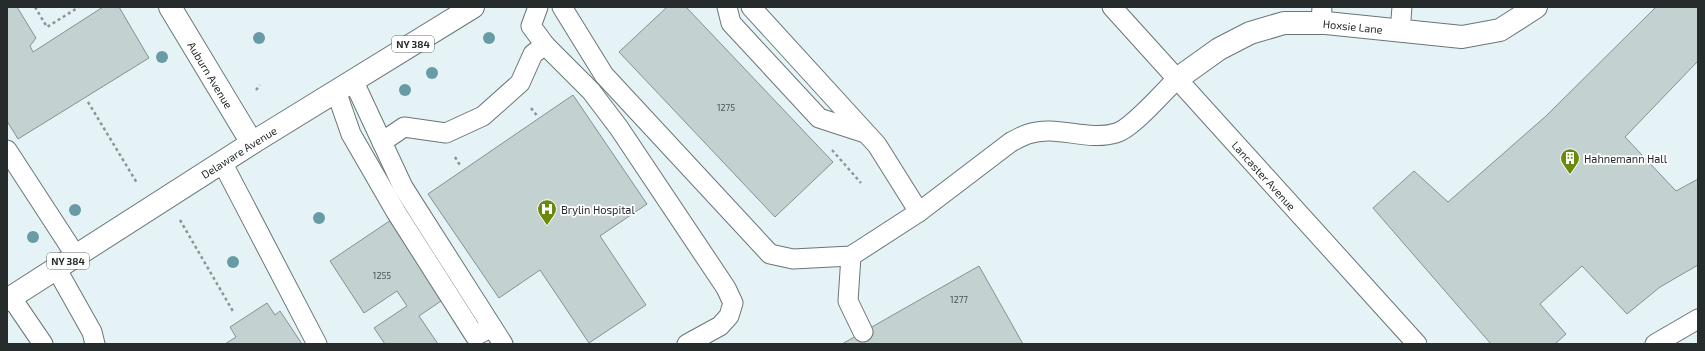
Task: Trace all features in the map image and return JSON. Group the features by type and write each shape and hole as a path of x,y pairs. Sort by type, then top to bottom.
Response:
{"street":[{"name":"Auburn Avenue","path":"170,7 252,143"},
{"name":"Delaware Avenue","path":"9,298 252,143 473,7"},
{"name":"Hoxsie Lane","path":"1177,79 1219,49 1250,33 1284,23 1321,15 1400,31 1462,37 1500,30 1536,7"}],"lane":[{"path":"538,7 531,26 545,45 591,91 619,128 726,288 733,303 729,316 720,326 687,344"},
{"path":"562,7 604,75 770,254 793,259 851,256 919,212 1011,142 1028,133 1045,132 1102,136 1117,133 1133,122 1177,79"},
{"path":"728,7 731,23 819,118 867,134"},
{"path":"751,7 878,145 919,212"},
{"name":"Lancaster Avenue","path":"1112,7 1417,344"},
{"path":"1400,31 1402,7"},
{"path":"382,142 404,127 446,133 483,116 520,83 533,54 545,45"},
{"path":"344,86 382,142 403,187 503,344"},
{"path":"344,86 351,134 396,212 475,336 492,327"},
{"path":"7,150 76,256"},
{"path":"222,162 317,344"},
{"path":"851,256 848,301 863,332"},
{"path":"56,268 92,332 94,344"},
{"path":"9,298 44,344"},
{"path":"1655,344 1698,319"}],"path":[{"path":"35,7 47,27 79,7"},
{"path":"256,90 260,84"},
{"path":"88,102 135,180"},
{"path":"183,225 234,313"}],"building":[{"path":"7,7 17,7 36,38 30,46 33,52 103,7 119,7 149,58 18,139 7,121"},
{"path":"667,7 686,7 833,162 775,217 619,52"},
{"name":"Hahnemann Hall","path":"1656,7 1698,7 1698,61 1625,137 1676,191 1698,179 1698,265 1660,287 1627,314 1582,266 1540,304 1566,334 1555,344 1491,344 1373,208 1414,171 1448,202 1546,116"},
{"path":"573,95 647,204 600,236 646,305 589,343 540,270 499,298 428,194"},
{"path":"391,220 444,299 419,316 438,344 385,344 374,328 407,306 397,291 364,313 330,261"},
{"path":"979,266 1023,344 842,344 863,332"},
{"path":"267,303 275,315 280,311 302,344 225,344 236,337 230,327"}],"place":[{"name":"Hahnemann Hall","path":"1570,175"},
{"name":"Brylin Hospital","path":"547,226"}]}
